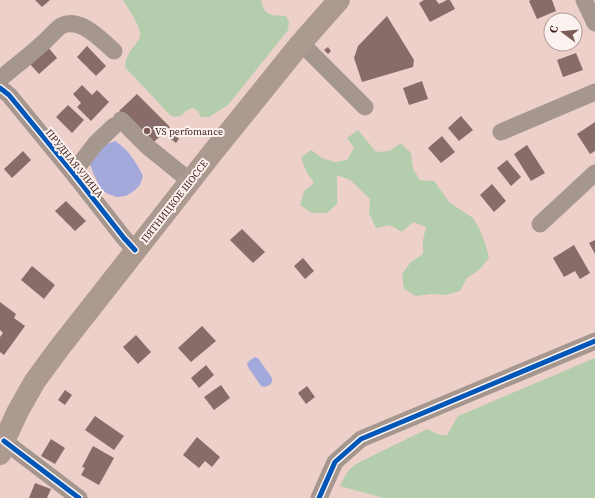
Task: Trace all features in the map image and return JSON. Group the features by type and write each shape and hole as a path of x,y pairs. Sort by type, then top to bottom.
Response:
{"main road":[{"name":"ПЯТНИЦКОЕ ШОССЕ","path":"2,447 18,411 35,381 60,347 190,180 301,43 339,0"}],"street":[{"path":"584,0 595,23"},
{"path":"0,79 60,27 67,24 78,25 89,30 114,51"},
{"path":"301,43 365,107"},
{"name":"ПРУДНАЯ УЛИЦА","path":"0,88 9,95 124,238 136,250"},
{"path":"501,132 589,96 595,92"},
{"path":"73,173 96,143 118,123 190,180"},
{"path":"540,224 595,173"},
{"path":"320,498 335,462 361,439 595,341"},
{"path":"2,447 79,498"}],"green space":[{"path":"123,0 261,0 264,10 269,14 286,16 289,22 288,30 228,105 209,117 201,117 198,111 192,108 181,116 174,117 170,115 125,67 128,55 140,38 140,33 137,23"},
{"path":"358,130 376,152 390,151 401,143 411,153 413,169 420,180 434,181 450,203 473,218 480,230 489,258 479,270 467,278 460,291 446,295 432,294 416,296 404,289 402,274 411,262 423,254 423,240 426,227 413,222 402,232 390,225 376,228 369,213 370,199 350,180 337,175 337,204 327,213 312,213 300,205 304,191 314,183 306,171 301,158 311,150 322,158 335,162 347,160 354,148 347,138"},
{"path":"595,358 595,498 384,498 340,486 346,474 356,464 427,429 440,435 447,435 458,416"}],"water":[{"path":"115,141 135,161 143,176 140,185 126,196 117,197 108,194 101,189 90,164 92,155 107,144"},
{"path":"255,357 258,358 272,378 270,385 264,387 261,386 248,367 247,364 249,361"}],"building":[{"path":"35,0 50,0 42,7"},
{"path":"424,0 436,0 439,4 450,0 455,9 430,22 419,3"},
{"path":"552,0 556,11 543,12 543,16 537,19 529,1"},
{"path":"387,16 414,60 413,67 362,82 354,58 358,46"},
{"path":"47,46 57,58 39,74 29,63"},
{"path":"87,46 106,66 96,76 77,57"},
{"path":"328,47 331,51 328,54 324,50"},
{"path":"576,53 583,70 563,77 557,60"},
{"path":"422,81 428,99 409,105 403,88"},
{"path":"82,85 92,95 97,90 109,102 91,121 77,107 81,103 73,94"},
{"path":"137,94 170,127 154,142 119,111"},
{"path":"68,105 84,120 72,133 56,117"},
{"path":"461,116 473,130 459,141 448,128"},
{"path":"595,122 595,151 590,154 577,134"},
{"path":"175,135 179,139 176,143 171,139"},
{"path":"442,136 455,152 441,163 428,148"},
{"path":"527,145 545,173 531,181 514,154"},
{"path":"23,151 31,160 12,178 4,169"},
{"path":"507,160 521,177 511,186 497,168"},
{"path":"492,184 506,201 494,212 480,195"},
{"path":"66,201 86,221 75,231 55,211"},
{"path":"242,229 265,252 253,263 230,240"},
{"path":"595,240 595,254 589,243"},
{"path":"574,245 590,273 580,279 575,271 564,277 553,258"},
{"path":"303,258 314,271 305,279 294,266"},
{"path":"32,266 55,285 44,299 21,280"},
{"path":"0,302 16,314 14,318 25,326 4,355 0,352 0,337 3,333 0,330"},
{"path":"202,326 216,341 191,362 178,348"},
{"path":"136,335 151,352 138,364 123,347"},
{"path":"206,365 214,375 199,388 191,378"},
{"path":"221,385 230,398 214,410 204,397"},
{"path":"307,386 315,397 306,404 298,393"},
{"path":"65,390 72,395 65,405 58,400"},
{"path":"95,416 124,436 114,450 85,430"},
{"path":"197,437 220,457 212,467 205,461 199,468 183,455"},
{"path":"51,439 65,448 55,464 41,456"},
{"path":"93,446 114,458 99,485 81,475 85,468 82,467"},
{"path":"35,483 51,489 47,498 29,498"}],"cycle path":[{"path":"0,88 9,95 135,250"},
{"path":"319,498 335,462 361,439 595,341"},
{"path":"4,441 79,498"}],"place":[{"name":"VS perfomance","path":"147,131"}]}
